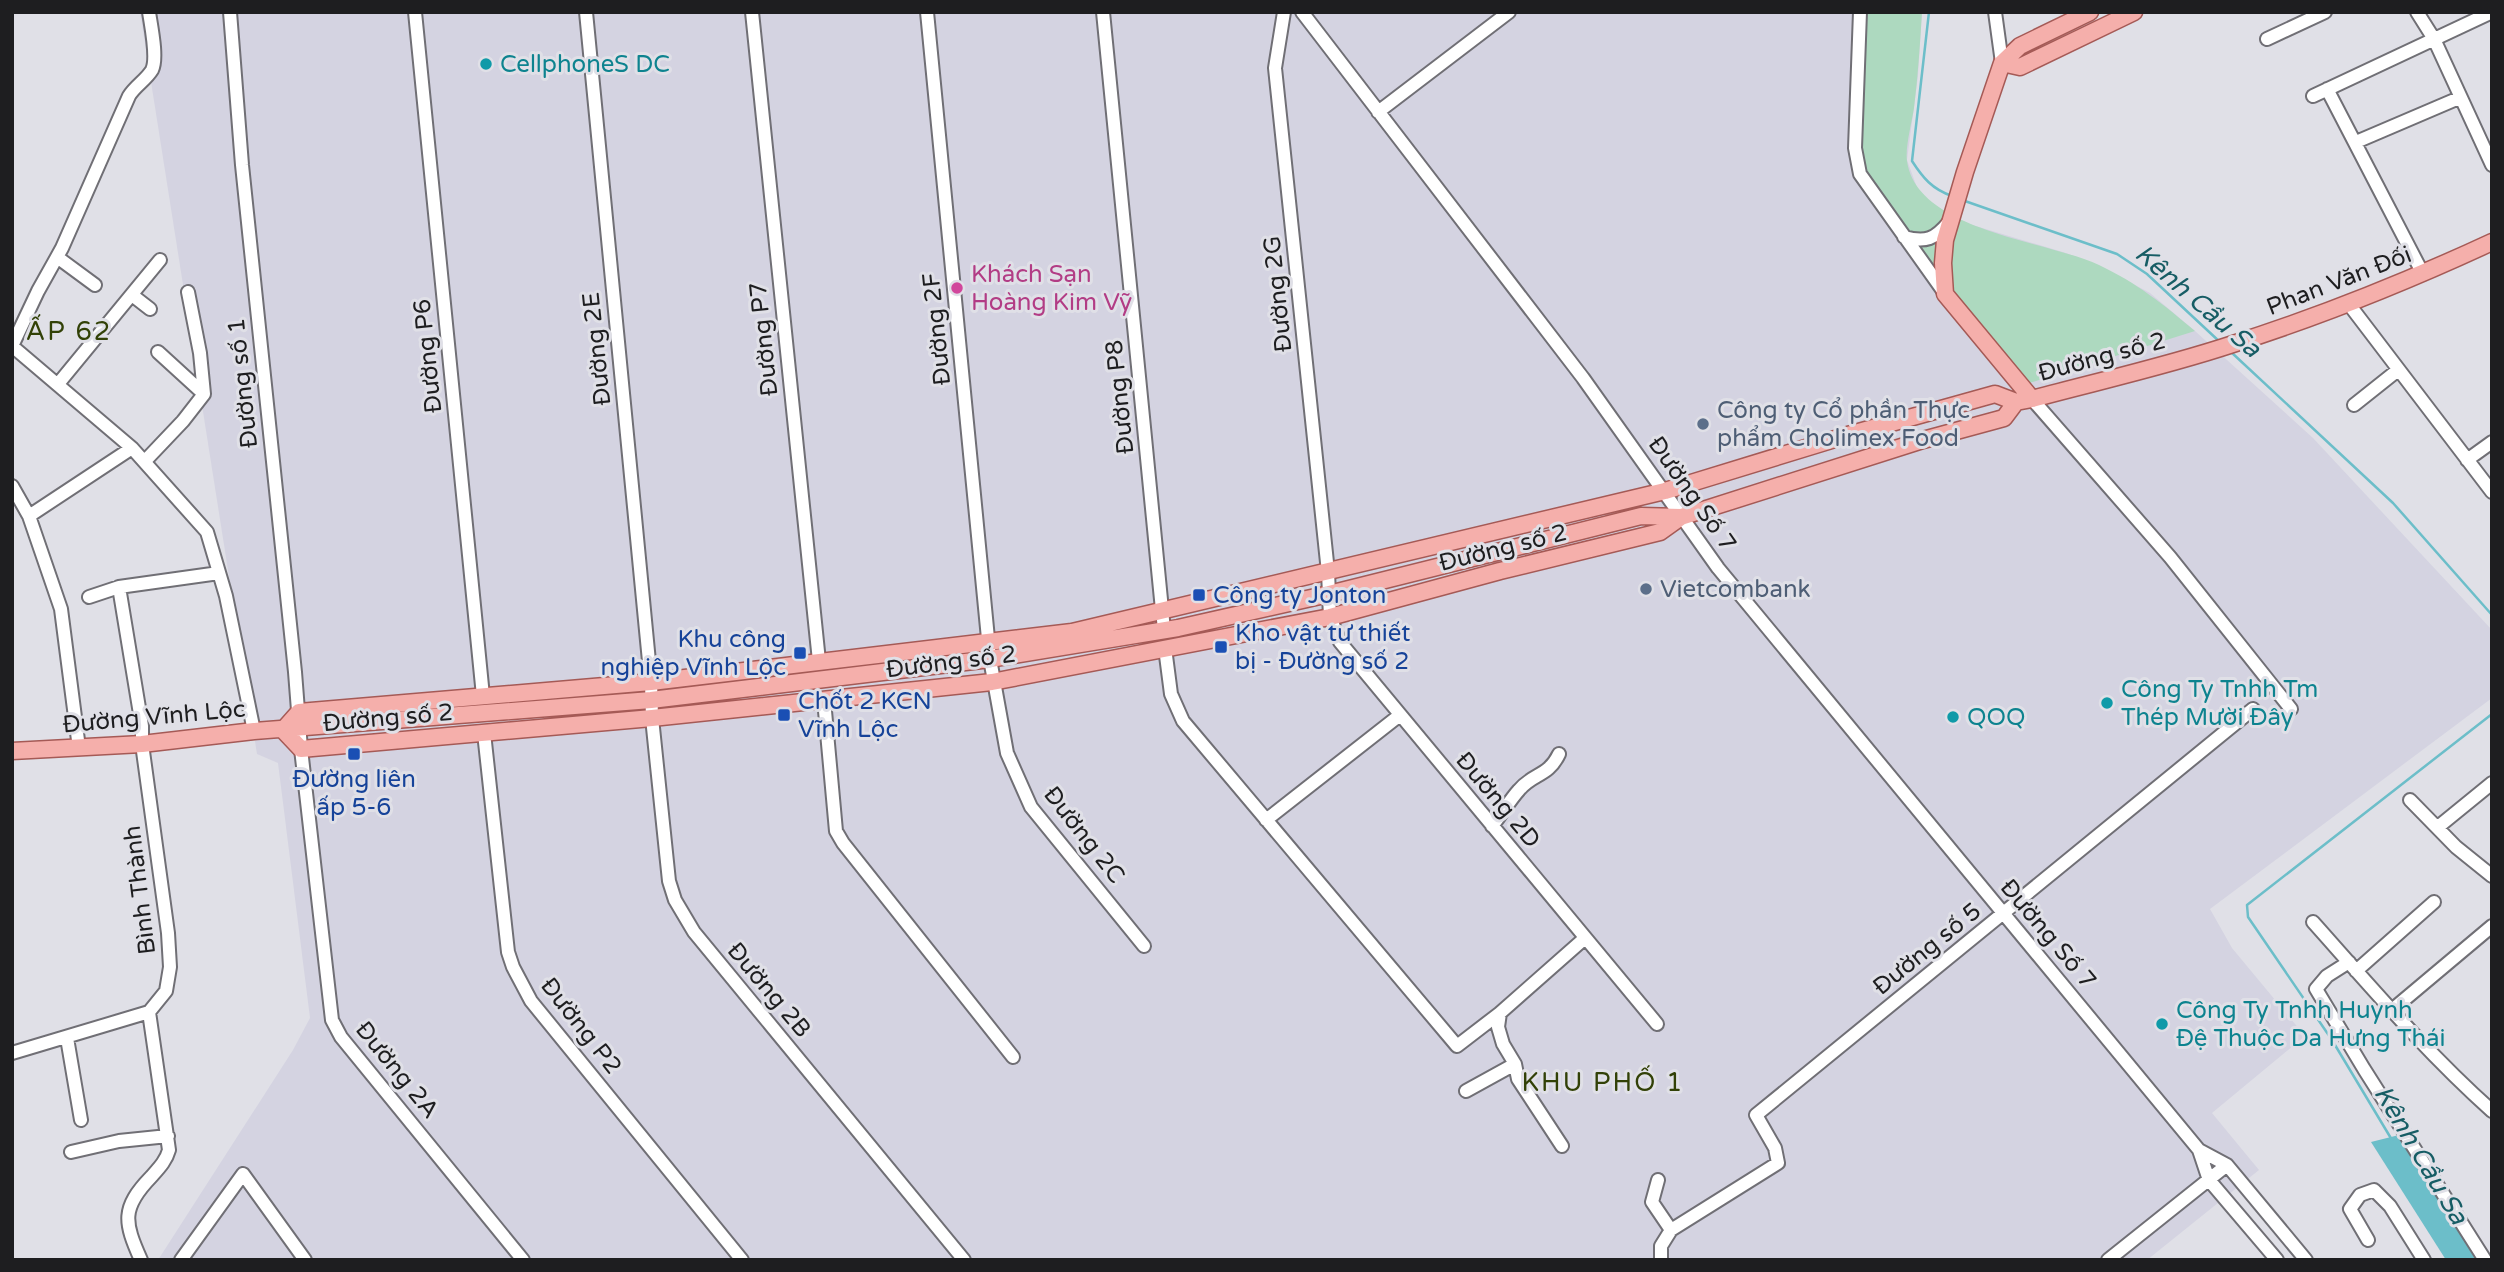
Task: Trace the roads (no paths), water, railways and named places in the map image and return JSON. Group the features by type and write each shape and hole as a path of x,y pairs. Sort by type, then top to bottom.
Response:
{"main road":[{"path":"2024,400 1945,294 1944,251 1949,222 2002,63 2020,46 2090,12"},
{"path":"2002,63 2020,67 2134,12"},
{"name":"Phan Văn Đối","path":"2198,355 2348,303 2423,274 2492,242"},
{"name":"Đường số 2","path":"2024,400 2004,418 1923,440 1681,517 1660,532 1500,571 1330,617 992,682 652,718 301,749 283,730 300,720 484,696 651,682 1072,632 1665,491 1848,435 1995,394 2024,400 2198,355"},
{"name":"Đường số 2","path":"1641,516 1665,491"},
{"name":"Đường số 2","path":"300,720 651,700 989,659 1164,630 1329,594 1641,516 1681,517"},
{"name":"Đường Vĩnh Lộc","path":"12,751 142,744 283,730"}],"street":[{"path":"149,12 154,55 152,69 129,96 57,257 12,346 145,461 207,532 219,573 254,731"},
{"name":"Đường số 1","path":"230,12 242,165 301,749"},
{"name":"Đường P6","path":"415,12 484,696"},
{"name":"Đường 2E","path":"586,12 651,700"},
{"name":"Đường P7","path":"752,12 819,661"},
{"name":"Đường 2F","path":"927,12 989,659"},
{"name":"Đường P8","path":"1103,12 1164,630"},
{"name":"Đường 2G","path":"1284,12 1275,68 1329,594"},
{"name":"Đường Số 7","path":"1302,12 1583,378 1681,517 1750,608 2199,1150 2209,1180 2277,1260"},
{"path":"1378,112 1509,12"},
{"path":"1860,12 1855,148 1860,174 1945,294"},
{"path":"1995,12 2002,63"},
{"path":"2267,39 2325,12"},
{"path":"2417,12 2434,39 2492,165"},
{"path":"2313,96 2492,12"},
{"path":"2328,89 2423,274"},
{"path":"2356,142 2459,97"},
{"path":"1905,236 1918,241 1930,240 1949,222"},
{"path":"1920,258 1934,259 1944,251"},
{"path":"57,257 95,285"},
{"path":"58,384 160,260"},
{"path":"145,461 204,394 200,353 188,292"},
{"path":"132,295 150,309"},
{"path":"2348,303 2492,492"},
{"path":"158,352 204,394"},
{"path":"2354,405 2399,370"},
{"path":"2024,400 2170,557 2291,709"},
{"path":"2467,460 2492,442"},
{"path":"29,516 132,449"},
{"path":"12,486 29,516 61,609 79,748"},
{"path":"89,597 119,587 219,573"},
{"name":"Bình Thành","path":"119,587 142,726 142,744 168,929 170,967 166,991 149,1012"},
{"name":"Đường 2D","path":"1329,594 1330,617 1340,642 1657,1024"},
{"path":"1165,648 1171,694 1184,722 1457,1046 1500,1013 1585,938"},
{"name":"Đường 2C","path":"989,659 1007,753 1031,807 1144,946"},
{"name":"Đường 2B","path":"651,700 669,881 675,901 684,917 964,1260"},
{"path":"824,700 836,831 1013,1057"},
{"name":"Đường số 5","path":"1671,1230 1778,1163 1775,1148 1756,1115 2253,709"},
{"path":"1266,820 1400,715"},
{"name":"Đường P2","path":"484,733 508,952 513,967 531,1001 742,1260"},
{"name":"Đường 2A","path":"301,749 332,1020 341,1037 523,1260"},
{"path":"1492,825 1519,789 1551,768 1559,754"},
{"path":"2438,827 2492,783"},
{"path":"2410,800 2456,847 2492,876"},
{"path":"2434,902 2353,966 2327,976 2316,989 2484,1260"},
{"path":"2313,922 2460,1082 2492,1111"},
{"path":"2392,1010 2492,926"},
{"path":"12,1053 149,1012 169,1150 164,1161 132,1199 127,1211 131,1237 141,1260"},
{"path":"1500,1013 1500,1035 1515,1064 1518,1079 1562,1146"},
{"path":"67,1038 81,1120"},
{"path":"1466,1091 1515,1064"},
{"path":"71,1152 118,1141 168,1136"},
{"name":"Đường Số 7","path":"2199,1150 2227,1165 2306,1260"},
{"path":"2108,1260 2227,1165"},
{"path":"181,1260 243,1174 305,1260"},
{"path":"1658,1180 1652,1202 1671,1230 1661,1246 1661,1260"},
{"path":"2368,1240 2350,1209 2360,1195 2374,1190 2390,1206 2424,1260"}],"water":[{"path":"2399,1135 2476,1260 2446,1260 2371,1142"}],"waterway":[{"name":"Kênh Cầu Sa","path":"1929,12 1912,161 1929,182 1952,196"},
{"name":"Kênh Cầu Sa","path":"1962,200 2117,254 2147,274 2221,343"},
{"name":"Kênh Cầu Sa","path":"2231,352 2393,503 2492,615"},
{"name":"Kênh Cầu Sa","path":"2392,1140 2332,1040 2248,917 2247,905 2492,714"}],"place":[{"name":"CellphoneS DC","path":"486,64"},
{"name":"Khách Sạn Hoàng Kim Vỹ","path":"957,288"},
{"name":"Công ty Cổ phần Thực phẩm Cholimex Food","path":"1703,424"},
{"name":"Vietcombank","path":"1646,589"},
{"name":"Công ty Jonton","path":"1199,595"},
{"name":"Kho vật tư thiết bị - Đường số 2","path":"1221,647"},
{"name":"Khu công nghiệp Vĩnh Lộc","path":"800,653"},
{"name":"Công Ty Tnhh Tm Thép Mười Đây","path":"2107,703"},
{"name":"Chốt 2 KCN Vĩnh Lộc","path":"784,715"},
{"name":"QOQ","path":"1953,717"},
{"name":"Đường liên ấp 5-6","path":"354,754"},
{"name":"Công Ty Tnhh Huynh Đệ Thuộc Da Hưng Thái","path":"2162,1024"}],"district":[{"name":"ẤP 62","path":"69,331"},
{"name":"KHU PHỐ 1","path":"1603,1082"}]}
